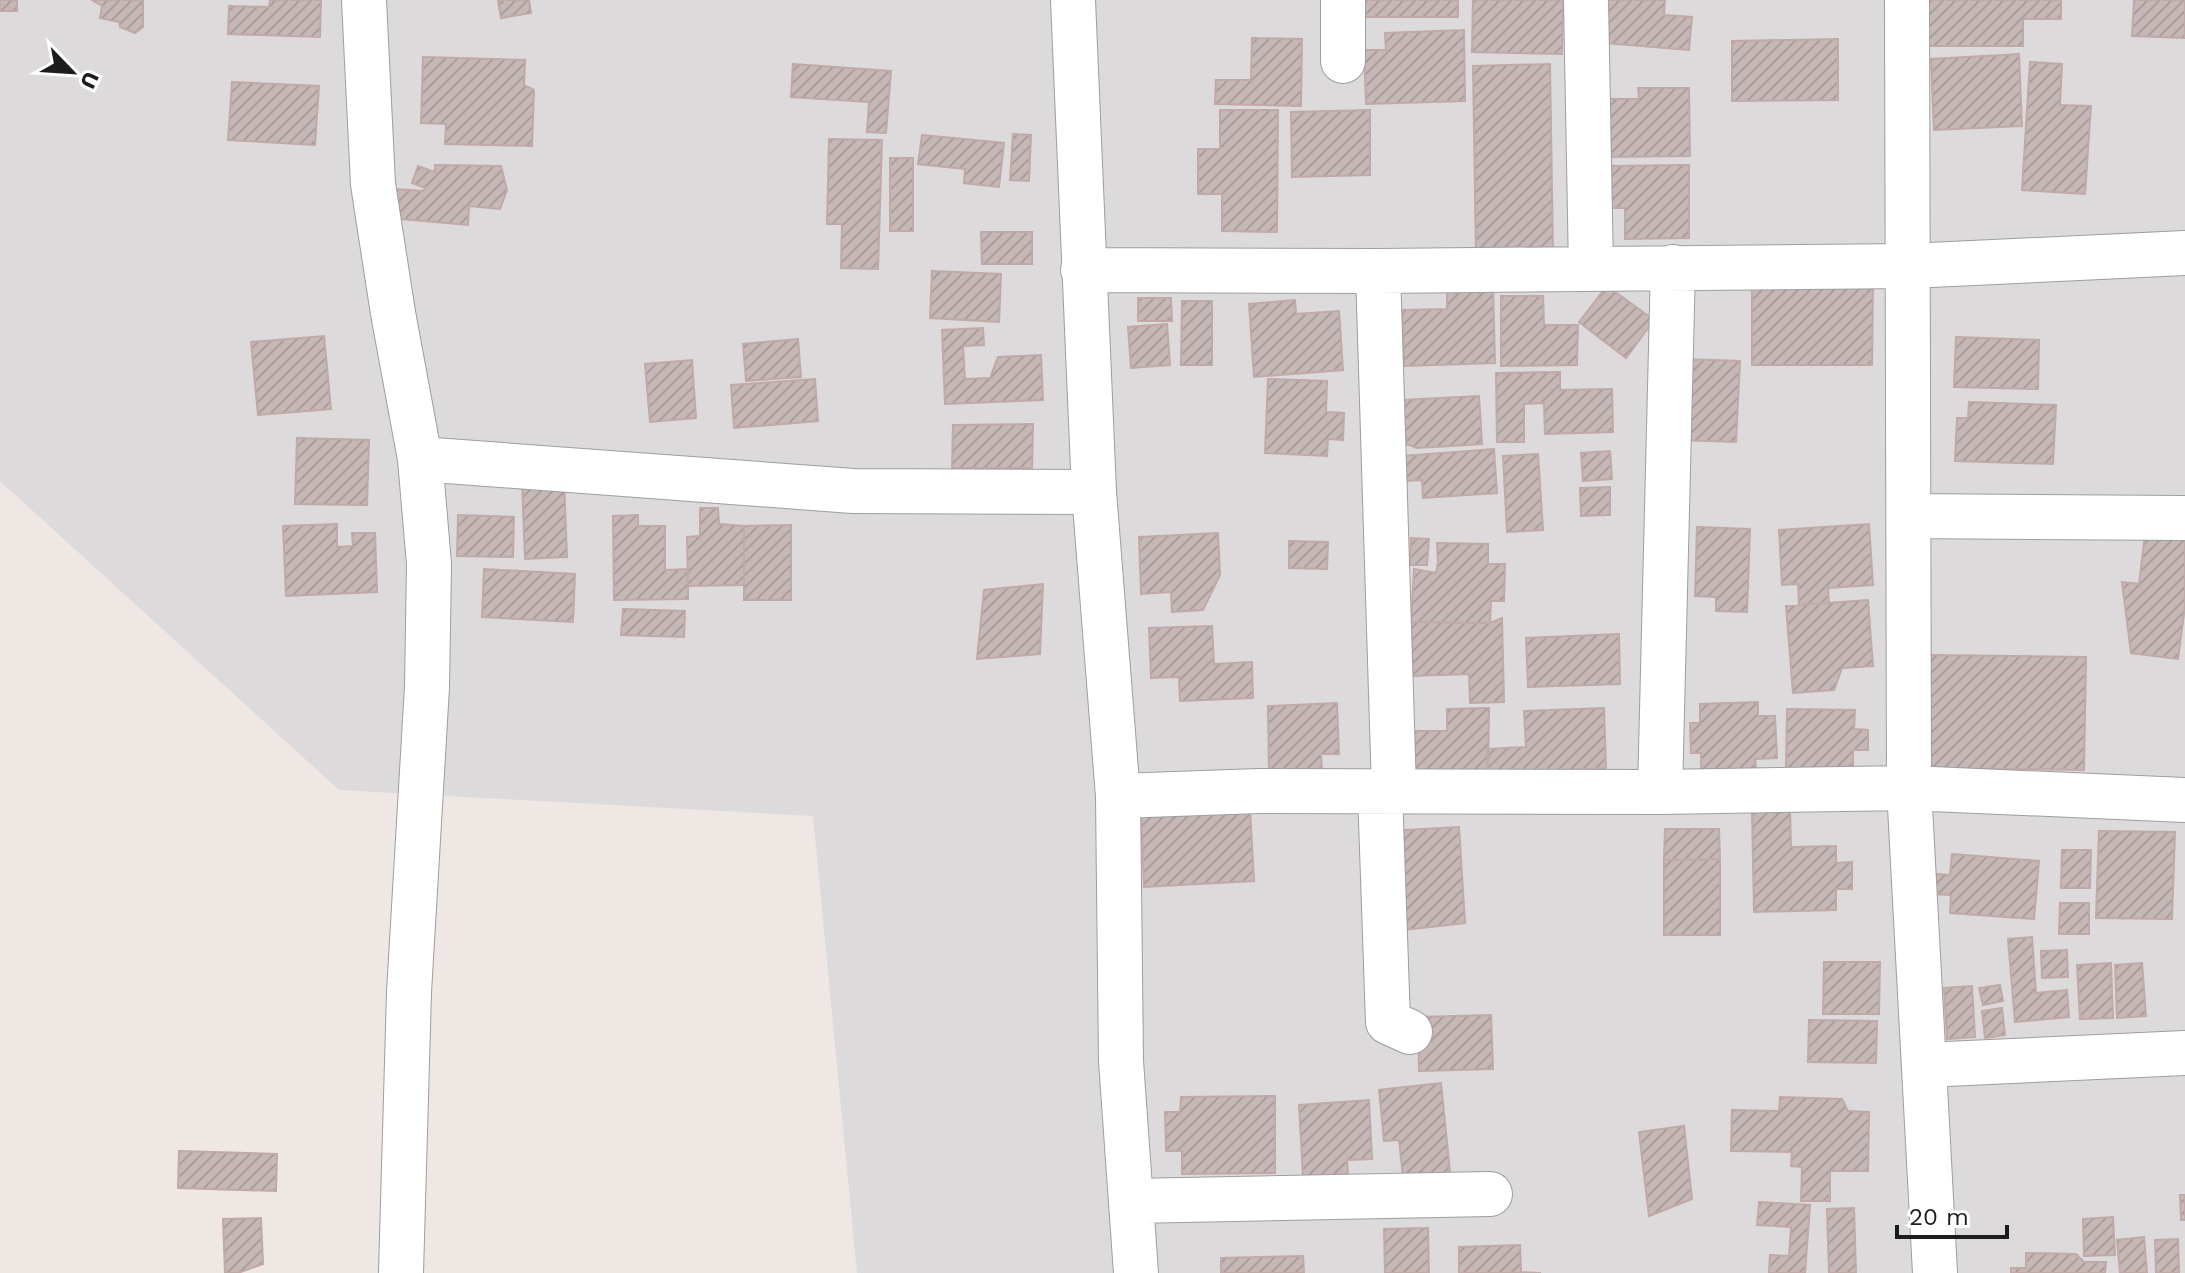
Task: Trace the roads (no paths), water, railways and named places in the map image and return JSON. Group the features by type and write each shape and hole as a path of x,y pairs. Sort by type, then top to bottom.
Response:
{"street":[{"path":"364,0 373,184 420,459 429,564 427,671 409,992 401,1273"},
{"path":"1073,0 1094,492 1118,796 1121,1061 1136,1273"},
{"path":"1343,0 1343,61"},
{"path":"1586,0 1591,269"},
{"path":"1907,0 1909,788 1935,1273"},
{"path":"1083,270 1378,271 1909,266 2185,253"},
{"path":"1660,792 1673,267"},
{"path":"1378,271 1388,1022 1410,1032"},
{"path":"420,459 853,491 1094,492"},
{"path":"1909,516 2185,518"},
{"path":"1118,796 1259,791 1660,792 1909,788 2185,800"},
{"path":"1924,1065 2185,1053"},
{"path":"1132,1201 1490,1194"}]}
